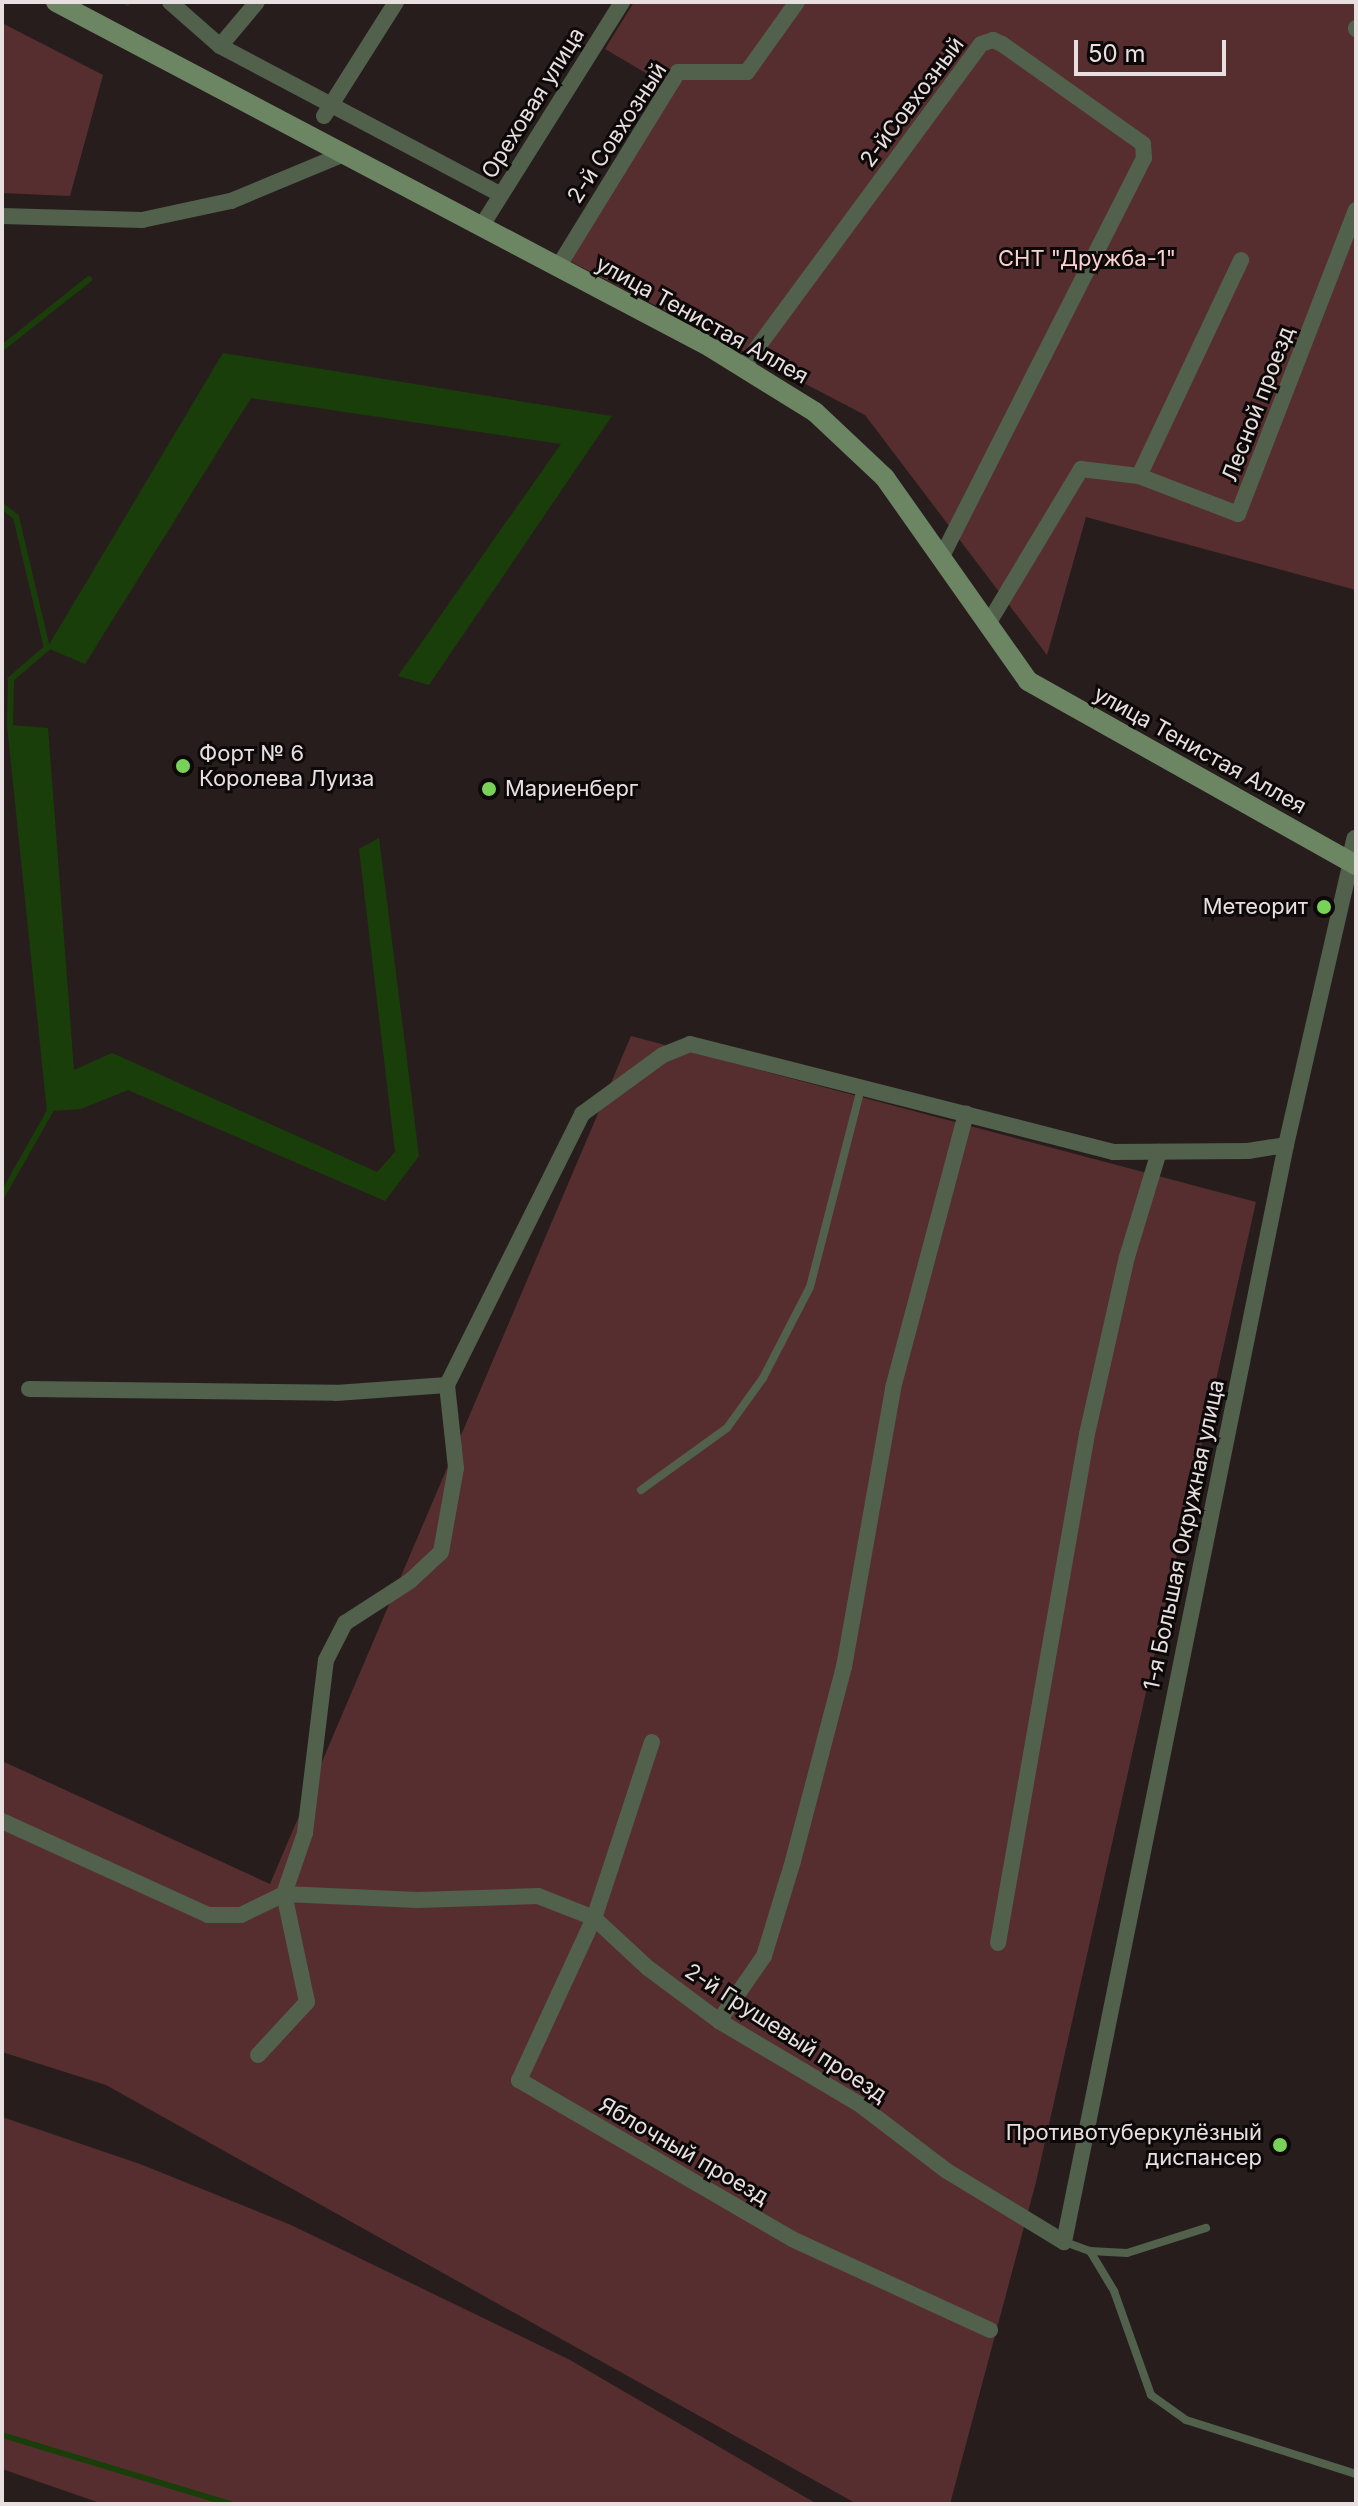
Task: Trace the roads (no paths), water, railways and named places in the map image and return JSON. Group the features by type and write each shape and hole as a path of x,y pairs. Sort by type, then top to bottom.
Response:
{"main road":[{"name":"улица Тенистая Аллея","path":"56,2 558,267 743,367 815,412 885,478 1028,681 1353,863"}],"street":[{"path":"170,2 220,46 327,110 501,195"},
{"path":"220,46 257,2"},
{"path":"327,110 396,2"},
{"name":"Ореховая улица","path":"481,227 622,2"},
{"name":"2-й Совхозный","path":"558,267 678,72 747,72 797,2"},
{"name":"2-йСовхозный","path":"743,367 981,44 1002,44 1143,144 1144,158 941,558"},
{"path":"2,216 142,220 231,201 344,154"},
{"name":"Лесной проезд","path":"988,624 1081,469 1139,476 1238,514 1356,210"},
{"path":"1139,476 1241,260"},
{"name":"1-я Большая Окружная улица","path":"1064,2242 1286,1145 1356,840"},
{"path":"258,2055 307,2002 284,1894 305,1833 326,1660 345,1623 410,1581 441,1552 456,1468 447,1385 582,1114 663,1055 690,1044 1113,1152 1286,1145"},
{"path":"719,2021 764,1956 793,1861 844,1667 893,1388 966,1114"},
{"path":"998,1943 1087,1434 1127,1257 1159,1152"},
{"path":"29,1389 336,1393 447,1385"},
{"path":"594,1918 652,1742"},
{"path":"2,1821 208,1915 241,1915 284,1894"},
{"name":"2-й Грушевый проезд","path":"284,1894 418,1900 538,1896 594,1918 648,1968 719,2021 859,2104 947,2171 1064,2242"},
{"name":"Яблочный проезд","path":"594,1918 519,2080 792,2239 990,2330"}],"lane":[{"path":"641,1490 727,1428 763,1378 810,1287 861,1087"},
{"path":"1064,2242 1090,2251 1157,2248 1206,2228"},
{"path":"1090,2251 1114,2291 1151,2395 1186,2420 1356,2474"}],"waterway":[{"path":"2,348 89,279"},
{"path":"2,506 16,517 47,648 11,679 10,725 50,1111 2,1196"},
{"path":"2,2435 231,2504"}],"place":[{"name":"Форт № 6 Королева Луиза","path":"183,766"},
{"name":"Мариенберг","path":"489,789"},
{"name":"Метеорит","path":"1324,907"},
{"name":"Противотуберкулёзный диспансер","path":"1280,2145"}],"park label":[{"name":"СНТ \"Дружба-1\"","path":"1087,259"}]}
